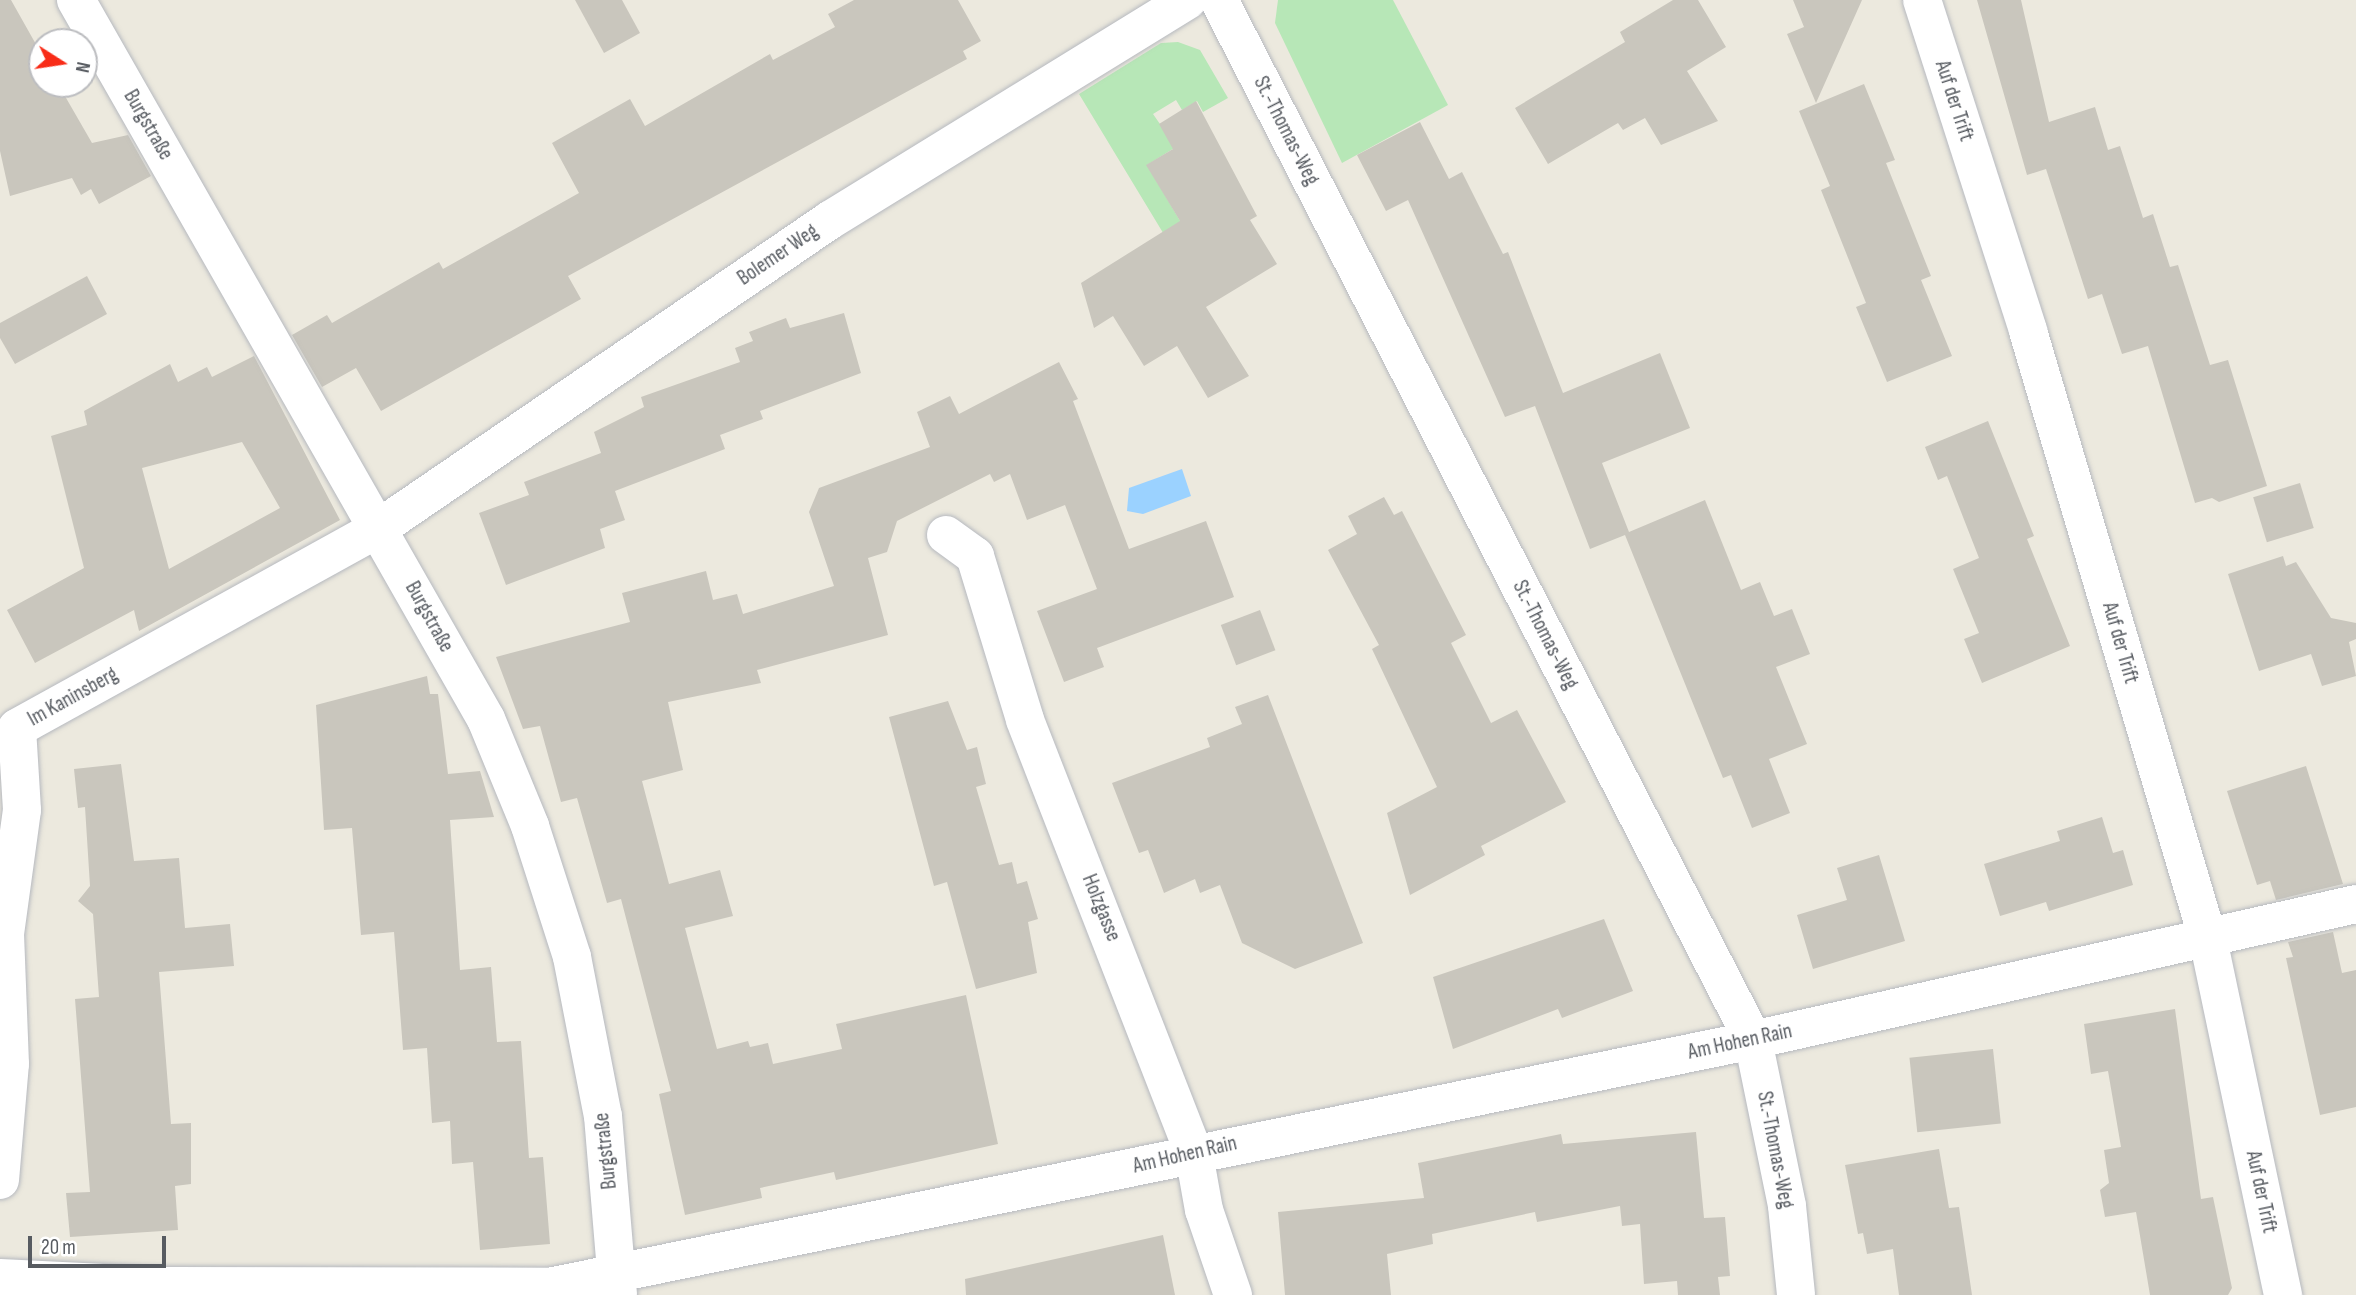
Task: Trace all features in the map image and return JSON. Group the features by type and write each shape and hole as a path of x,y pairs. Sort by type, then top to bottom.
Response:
{"street":[{"name":"Burgstraße","path":"76,0 379,527 486,719 551,891 572,957 603,1116 618,1282"},
{"name":"Bolemer Weg","path":"379,527 830,220 1188,0"},
{"name":"St.-Thomas-Weg","path":"1219,0 1753,1040 1787,1206 1796,1295"},
{"name":"Auf der Trift","path":"1922,0 2032,344 2208,939 2283,1295"},
{"name":"Im Kaninsberg","path":"0,1180 10,1064 5,934 22,810 8,722 379,527"},
{"name":"Holzgasse","path":"946,535 975,556 1025,720 1194,1154 1204,1210 1233,1295"},
{"name":"Am Hohen Rain","path":"0,1279 165,1286 549,1287 618,1282 1194,1154 1753,1040 2356,904"}],"green space":[{"path":"1278,0 1393,0 1448,105 1342,163 1275,23"},
{"path":"1178,42 1200,50 1228,98 1203,112 1197,101 1182,110 1176,100 1153,114 1176,147 1147,165 1189,236 1171,246 1079,94 1161,43"}],"water":[{"path":"1182,469 1191,496 1143,514 1127,511 1129,488"}],"building":[{"path":"0,0 11,0 28,30 28,98 66,98 92,143 128,135 151,176 99,204 91,189 81,195 72,178 10,196 0,151"},
{"path":"575,0 622,0 640,33 604,53"},
{"path":"854,0 958,0 981,41 963,51 967,59 568,276 581,299 381,411 356,368 322,387 292,335 327,315 332,323 439,262 443,269 579,193 552,143 630,99 645,126 770,54 773,60 835,27 828,14"},
{"path":"1673,0 1698,0 1726,47 1687,71 1718,121 1661,145 1645,118 1623,130 1618,123 1548,164 1515,108 1625,42 1620,32"},
{"path":"1793,0 1862,0 1816,103 1787,34 1804,27"},
{"path":"1977,0 2021,0 2049,122 2095,107 2108,150 2120,146 2143,218 2153,214 2170,267 2178,265 2210,365 2228,360 2267,486 2219,502 2212,498 2195,503 2148,346 2122,354 2102,294 2088,299 2046,169 2027,175"},
{"path":"1864,84 1895,160 1886,163 1931,276 1921,280 1952,356 1887,382 1856,307 1866,303 1821,190 1830,186 1799,111"},
{"path":"1196,101 1257,216 1250,220 1277,264 1206,307 1249,376 1208,398 1177,346 1144,366 1113,316 1094,328 1081,283 1180,221 1146,165 1173,149 1159,124"},
{"path":"1420,122 1449,179 1462,172 1503,254 1508,252 1563,393 1660,353 1690,428 1602,463 1629,532 1705,500 1741,590 1760,582 1774,616 1792,609 1810,654 1776,667 1807,744 1769,759 1790,813 1752,828 1731,775 1723,778 1625,535 1590,549 1535,406 1505,417 1408,200 1386,211 1357,155"},
{"path":"87,276 107,314 15,364 0,338 0,323"},
{"path":"844,313 861,373 760,411 763,419 720,435 725,449 615,491 625,520 600,529 605,548 506,585 479,513 529,495 524,482 601,453 594,432 644,407 641,397 740,362 735,348 753,341 749,332 786,318 790,328"},
{"path":"254,356 340,520 139,631 134,610 35,663 7,610 84,568 51,436 87,425 84,411 170,364 178,382 207,367 212,377","holes":["242,442 280,508 169,569 142,468"]},
{"path":"1059,362 1078,399 1073,401 1129,549 1206,521 1234,597 1097,648 1104,667 1064,682 1037,611 1097,589 1065,505 1027,520 1010,474 994,482 990,474 897,521 887,552 868,558 888,635 757,670 761,683 668,702 683,770 642,781 669,884 720,870 733,916 685,928 717,1049 748,1041 750,1047 768,1043 773,1064 842,1049 836,1024 966,995 998,1144 836,1180 834,1172 760,1188 762,1198 685,1215 659,1094 671,1091 621,899 607,903 577,798 561,802 540,726 523,729 496,657 630,622 622,593 706,571 713,600 737,594 743,614 834,586 809,512 819,488 930,447 917,412 950,396 959,414"},
{"path":"1988,421 2034,536 2027,539 2070,646 1982,683 1964,639 1979,633 1953,569 1979,558 1947,476 1938,480 1925,447"},
{"path":"2300,483 2314,528 2267,542 2253,497"},
{"path":"1384,497 1394,515 1402,511 1466,635 1451,643 1491,723 1517,710 1566,802 1481,846 1485,855 1410,895 1387,813 1437,787 1372,649 1379,645 1328,550 1357,534 1348,516"},
{"path":"2283,556 2286,566 2296,562 2331,618 2356,623 2356,639 2349,642 2356,676 2322,686 2311,654 2259,671 2228,574"},
{"path":"1260,610 1275,650 1236,665 1221,625"},
{"path":"427,676 430,694 438,694 448,774 480,771 494,817 450,820 460,970 491,967 497,1042 521,1041 529,1158 543,1157 550,1244 480,1250 473,1162 452,1164 450,1121 432,1123 427,1048 403,1050 394,932 361,935 352,828 324,830 316,705"},
{"path":"1268,695 1363,943 1295,969 1242,943 1220,885 1200,893 1195,879 1164,893 1148,850 1139,853 1112,783 1210,747 1207,738 1242,724 1235,707"},
{"path":"948,701 967,750 977,747 986,784 976,787 999,865 1012,862 1017,884 1027,881 1038,919 1028,922 1037,973 976,989 947,882 934,886 889,717"},
{"path":"121,764 134,861 179,858 185,928 230,924 234,966 159,972 171,1124 191,1123 191,1184 175,1186 178,1230 70,1237 66,1193 90,1192 75,999 99,997 93,914 78,901 90,886 85,807 78,808 74,769"},
{"path":"2306,766 2343,884 2276,900 2270,881 2257,885 2227,791"},
{"path":"2102,817 2113,853 2123,850 2133,885 2049,911 2046,902 2000,916 1984,864 2060,841 2057,831"},
{"path":"1879,855 1905,941 1813,969 1797,915 1847,900 1837,868"},
{"path":"1604,919 1633,991 1562,1018 1558,1009 1453,1049 1433,977"},
{"path":"2333,932 2342,973 2356,970 2356,1107 2320,1115 2286,958 2293,957 2288,942"},
{"path":"2175,1009 2201,1199 2213,1197 2232,1288 2228,1295 2150,1295 2136,1212 2105,1217 2100,1190 2109,1183 2104,1150 2121,1147 2108,1071 2091,1074 2084,1024"},
{"path":"1993,1049 2001,1124 1917,1132 1909,1058"},
{"path":"1696,1132 1704,1218 1725,1217 1730,1276 1718,1277 1720,1295 1678,1295 1677,1281 1644,1284 1640,1224 1622,1226 1620,1206 1537,1222 1535,1212 1432,1234 1433,1244 1387,1254 1391,1295 1285,1295 1278,1212 1424,1198 1418,1163 1561,1134 1563,1144"},
{"path":"1939,1149 1949,1208 1959,1207 1972,1295 1899,1295 1893,1249 1867,1254 1863,1233 1858,1234 1845,1165"},
{"path":"1163,1235 1175,1295 966,1295 965,1279"}]}
